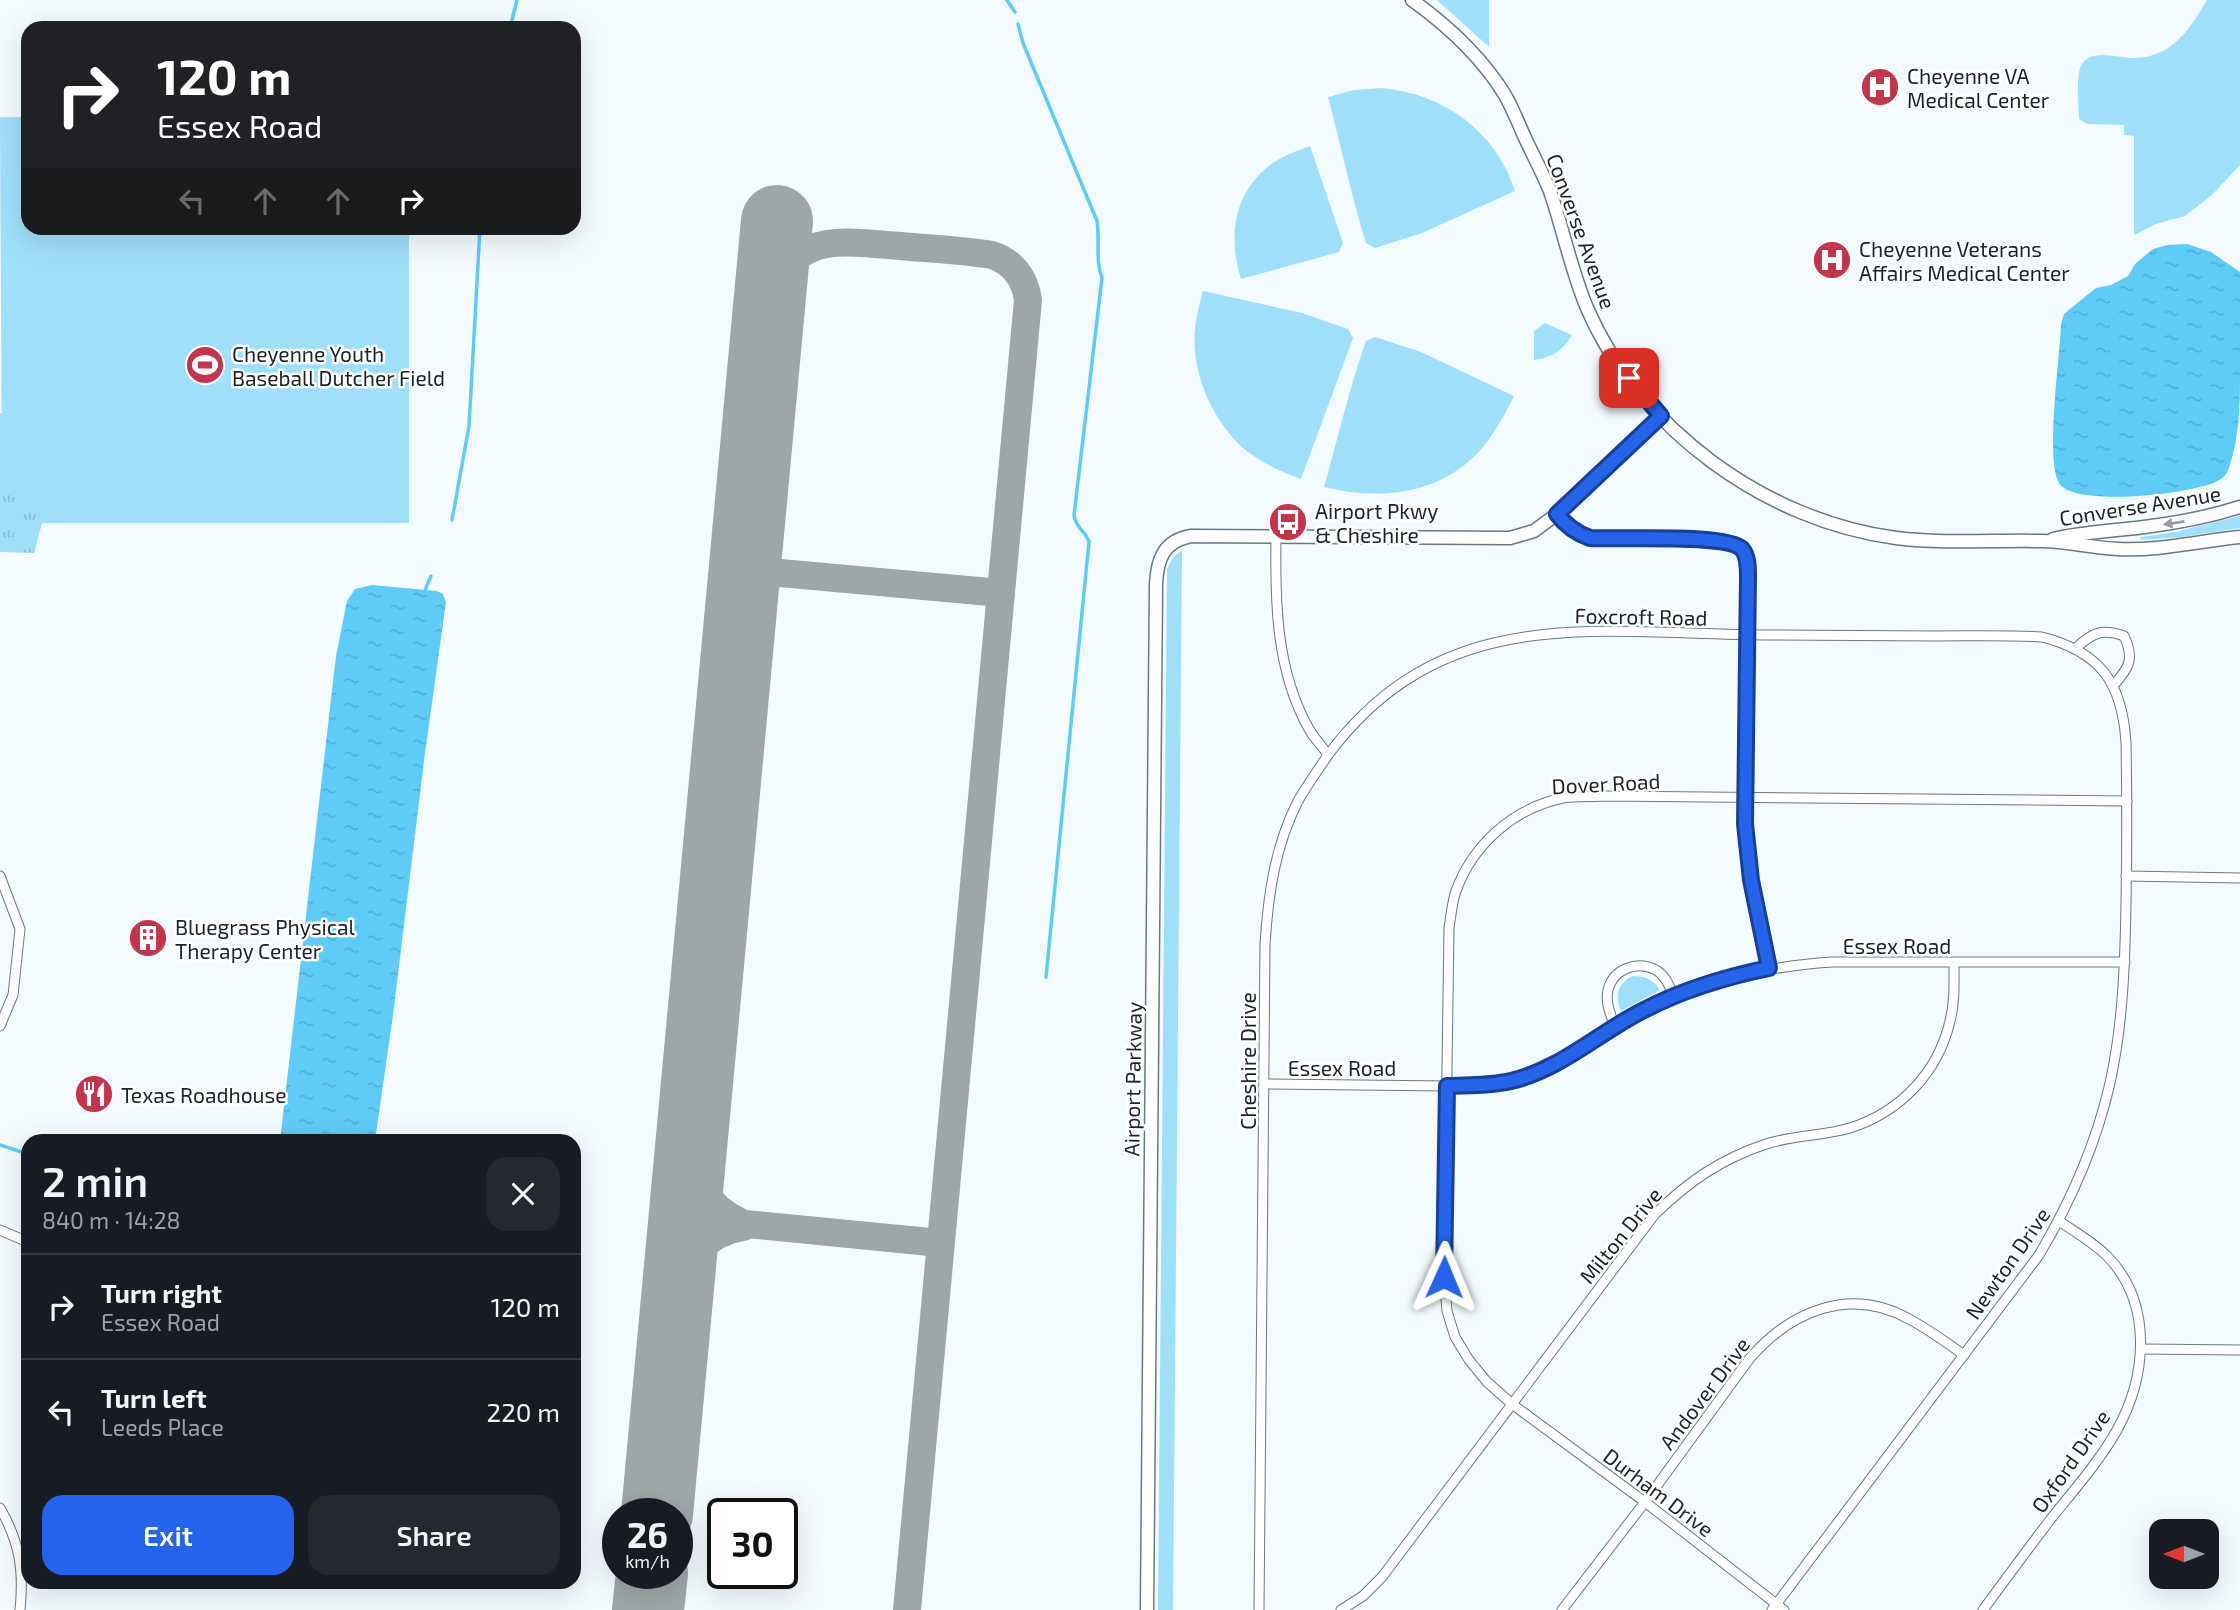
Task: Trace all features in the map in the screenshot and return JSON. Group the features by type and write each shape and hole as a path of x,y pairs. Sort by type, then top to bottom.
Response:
{"street":[{"name":"Converse Avenue","path":"1412,0 1458,37 1505,95 1550,193 1587,308 1615,359 1661,416 1721,469 1759,492 1811,516 1896,538 2046,541 2118,549 2147,549 2240,537"},
{"path":"1328,755 1309,728 1290,686 1279,638 1276,538 1510,538 1534,531 1557,514 1661,416"},
{"name":"Converse Avenue","path":"2046,541 2082,532 2143,527 2199,518 2240,507"},
{"path":"1557,514 1565,525 1590,538 1711,540 1735,544 1744,551 1748,562 1745,798 1751,880 1769,968"},
{"name":"Airport Parkway","path":"1147,1610 1158,563 1163,550 1177,540 1191,536 1276,538"},
{"name":"Foxcroft Road","path":"1328,755 1345,732 1397,686 1450,657 1480,646 1534,634 1583,631 2042,637 2076,648 2090,658 2120,698 2125,718 2126,876"},
{"path":"2076,648 2087,638 2099,633 2111,631 2124,636 2130,649 2130,661 2124,674 2113,686"},
{"name":"Cheshire Drive","path":"1259,1610 1267,911 1272,873 1283,835 1298,801 1328,755"},
{"name":"Dover Road","path":"1512,1404 1487,1382 1455,1337 1447,1311 1444,1277 1449,929 1456,891 1472,859 1491,835 1539,804 1565,798 1606,796 2127,801"},
{"path":"0,876 20,929 13,995 0,1026"},
{"path":"2126,876 2240,877"},
{"name":"Newton Drive","path":"1777,1608 2039,1255 2081,1177 2110,1082 2120,1020 2125,962 2126,876"},
{"name":"Essex Road","path":"1265,1084 1447,1086 1510,1082 1554,1064 1648,1008 1674,996 1769,968 1832,962 2125,962"},
{"name":"Milton Drive","path":"1341,1610 1363,1597 1382,1577 1656,1214 1678,1192 1720,1163 1743,1153 1769,1143 1848,1128 1886,1112 1904,1100 1933,1066 1945,1042 1951,1019 1954,963"},
{"path":"1615,1027 1607,1004 1608,989 1614,976 1623,968 1640,966 1655,969 1666,979 1674,996"},
{"name":"Oxford Drive","path":"1983,1610 2117,1430 2133,1393 2142,1349 2136,1307 2119,1271 2106,1255 2059,1221"},
{"path":"0,1230 21,1239"},
{"name":"Andover Drive","path":"1562,1610 1750,1358 1765,1340 1783,1326 1820,1308 1841,1304 1884,1308 1908,1318 1964,1355"},
{"path":"2142,1349 2240,1350"},
{"name":"Durham Drive","path":"1512,1404 1645,1502 1777,1608"},
{"path":"0,1508 21,1543"},
{"path":"20,1610 23,1589"}],"green space":[{"path":"1437,0 1489,0 1489,47"},
{"path":"2207,0 2240,0 2240,165 2212,195 2185,216 2156,224 2134,235 2134,136 2124,135 2124,125 2087,124 2079,119 2080,69 2086,59 2092,56 2137,58 2165,50 2184,34"},
{"path":"1382,88 1426,98 1465,119 1495,150 1515,191 1422,233 1375,248 1366,243 1328,97 1354,90"},
{"name":"Cheyenne Youth Baseball Dutcher Field","path":"0,117 21,117 21,235 409,235 409,523 42,523 2,486"},
{"path":"1310,146 1343,243 1339,252 1241,279 1235,232 1241,203 1248,189 1270,165"},
{"path":"1203,291 1302,313 1348,329 1353,338 1301,479 1248,452 1228,432 1211,406 1200,378 1195,349 1195,327"},
{"path":"1545,323 1572,335 1556,352 1534,360 1534,331"},
{"path":"1375,337 1421,352 1514,396 1483,447 1467,463 1449,475 1410,490 1389,493 1324,487 1366,341"},
{"path":"0,413 2,486 37,515 42,523 34,553 0,552"},
{"path":"2240,516 2240,528 2181,537 2141,540 2140,537 2175,532"},
{"path":"1182,550 1173,1610 1158,1610 1167,569 1172,559"},
{"path":"1633,976 1648,979 1660,990 1621,1011 1619,990 1624,982"}],"water":[{"path":"2187,244 2211,252 2240,272 2239,406 2233,456 2228,470 2221,479 2206,485 2162,494 2110,497 2069,491 2059,483 2053,453 2056,382 2064,314 2096,288 2111,285 2128,276 2135,264 2153,249"},
{"path":"372,585 437,591 443,594 446,602 393,1015 376,1134 281,1134 336,656 347,601 355,589"}],"waterway":[{"path":"512,21 517,0"},
{"path":"1007,0 1015,12"},
{"path":"1018,24 1023,43 1097,221 1102,278 1074,515 1089,542 1046,977"},
{"path":"452,520 469,426 480,235"},
{"path":"425,590 431,576"},
{"path":"0,1145 21,1152"}],"taxiway":[{"path":"768,321 776,292 786,271 798,257 812,248 830,243 850,242 992,255 1017,272 1028,300 907,1610"},
{"path":"742,607 745,594 753,580 769,572 1001,593"},
{"path":"691,1148 696,1172 705,1192 718,1208 740,1222"},
{"path":"685,1218 940,1243"},
{"path":"678,1292 687,1268 700,1249 718,1235 743,1227"}],"runway":[{"path":"658,1498 777,221"},
{"path":"648,1610 650,1589"}],"place":[{"name":"Cheyenne VA Medical Center","path":"1880,87"},
{"name":"Cheyenne Veterans Affairs Medical Center","path":"1832,260"},
{"name":"Cheyenne Youth Baseball Dutcher Field","path":"205,365"},
{"name":"Airport Pkwy & Cheshire","path":"1288,522"},
{"name":"Bluegrass Physical Therapy Center","path":"148,938"},
{"name":"Texas Roadhouse","path":"94,1094"}],"route":[{"path":"1444,1277 1447,1086 1510,1082 1530,1075 1554,1064 1658,1003 1702,986 1769,968 1751,880 1745,824 1748,562 1744,551 1725,541 1590,538 1565,525 1557,514 1661,416 1629,378"}]}
